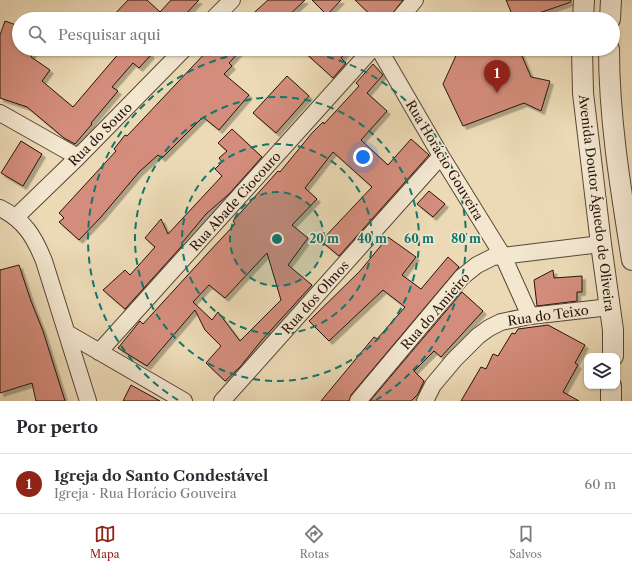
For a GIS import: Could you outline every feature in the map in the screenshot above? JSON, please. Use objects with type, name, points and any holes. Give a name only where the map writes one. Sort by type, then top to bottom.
[{"type":"street","points":[[220,12],[232,0]]},
{"type":"street","points":[[405,12],[415,0]]},
{"type":"street","points":[[583,12],[584,0]]},
{"type":"street","points":[[610,12],[611,0]]},
{"type":"street","name":"Rua do Souto","points":[[16,216],[78,157],[177,56]]},
{"type":"street","name":"Rua Abade Ciocouro","points":[[99,352],[366,56]]},
{"type":"street","name":"Rua Horácio Gouveira","points":[[383,56],[441,156],[503,256],[530,316]]},
{"type":"street","name":"Avenida Doutor Águedo de Oliveira","points":[[582,56],[583,93],[613,330],[613,353]]},
{"type":"street","name":"Avenida Doutor Águedo de Oliveira","points":[[609,56],[610,91],[618,168],[632,260]]},
{"type":"street","points":[[0,114],[78,157]]},
{"type":"street","name":"Rua dos Olmos","points":[[222,401],[441,156]]},
{"type":"street","points":[[0,208],[16,216],[24,225],[38,247],[88,401]]},
{"type":"street","name":"Rua do Amieiro","points":[[358,401],[462,278],[485,260],[503,256],[601,244]]},
{"type":"street","name":"Rua do Teixo","points":[[425,401],[433,385],[442,373],[478,336],[501,322],[530,316],[610,307]]},
{"type":"street","points":[[67,333],[184,401]]},
{"type":"street","points":[[610,401],[611,389]]},
{"type":"building","points":[[128,0],[147,0],[160,12],[117,12]]},
{"type":"building","points":[[171,0],[199,0],[188,12],[160,12]]},
{"type":"building","points":[[268,0],[305,0],[292,12],[255,12]]},
{"type":"building","points":[[312,0],[341,0],[330,12],[324,12]]},
{"type":"building","points":[[355,0],[403,0],[394,12],[368,12]]},
{"type":"building","points":[[506,0],[571,0],[571,2],[542,12],[511,12]]},
{"type":"building","points":[[5,21],[12,24],[12,56],[31,56],[50,70],[42,81],[73,107],[117,56],[150,56],[139,68],[133,63],[112,87],[118,91],[75,144],[64,138],[27,107],[0,98],[0,35]]},
{"type":"building","points":[[202,56],[236,56],[229,63],[232,66],[224,74],[249,95],[219,130],[203,117],[162,158],[158,155],[139,172],[101,217],[79,240],[59,222],[64,218],[59,213],[116,151],[114,149],[125,135],[127,136]]},
{"type":"building","points":[[309,56],[343,56],[341,58],[346,63],[333,78]]},
{"type":"building","points":[[456,56],[522,56],[531,77],[550,81],[541,111],[524,103],[463,126],[443,84]]},
{"type":"building","points":[[373,64],[383,75],[367,93],[387,111],[361,140],[388,165],[411,139],[429,155],[339,256],[321,241],[372,187],[333,152],[305,188],[317,199],[292,225],[308,238],[288,265],[312,285],[261,341],[240,367],[225,381],[206,363],[221,346],[205,330],[195,310],[147,366],[118,348],[140,321],[143,324],[235,224],[233,221],[278,171],[280,172],[312,133],[323,122],[324,124],[359,86],[356,83]],"holes":[[[267,253],[281,300],[240,341],[218,312],[212,320],[193,302],[209,285],[225,298]]]},
{"type":"building","points":[[287,76],[309,96],[276,133],[253,113]]},
{"type":"building","points":[[232,129],[262,157],[229,194],[206,214],[182,243],[183,244],[180,248],[125,309],[103,290],[125,270],[130,275],[155,247],[145,238],[161,219],[168,234],[222,176],[215,169],[222,162],[219,158],[227,151],[218,143]]},
{"type":"building","points":[[21,141],[42,154],[23,186],[1,173]]},
{"type":"building","points":[[429,191],[445,204],[433,217],[417,204]]},
{"type":"building","points":[[388,237],[416,257],[402,275],[421,289],[448,257],[459,267],[351,395],[349,401],[321,401],[374,337],[377,339],[405,307],[383,290],[329,341],[309,321],[360,271]]},
{"type":"building","points":[[19,265],[43,331],[65,401],[36,401],[32,383],[0,393],[0,270]]},
{"type":"building","points":[[553,270],[554,278],[582,276],[582,292],[577,292],[577,301],[537,306],[534,280]]},
{"type":"building","points":[[462,292],[483,311],[441,357],[434,351],[414,371],[424,381],[418,394],[411,401],[370,401]]},
{"type":"building","points":[[548,325],[585,345],[575,363],[578,365],[563,392],[579,401],[461,401],[481,367],[486,369],[493,354],[498,356],[512,333],[515,334],[518,329]]},
{"type":"building","points":[[131,385],[160,401],[123,401]]},
{"type":"place","name":"Igreja do Santo Condestável","points":[[497,93]]}]
